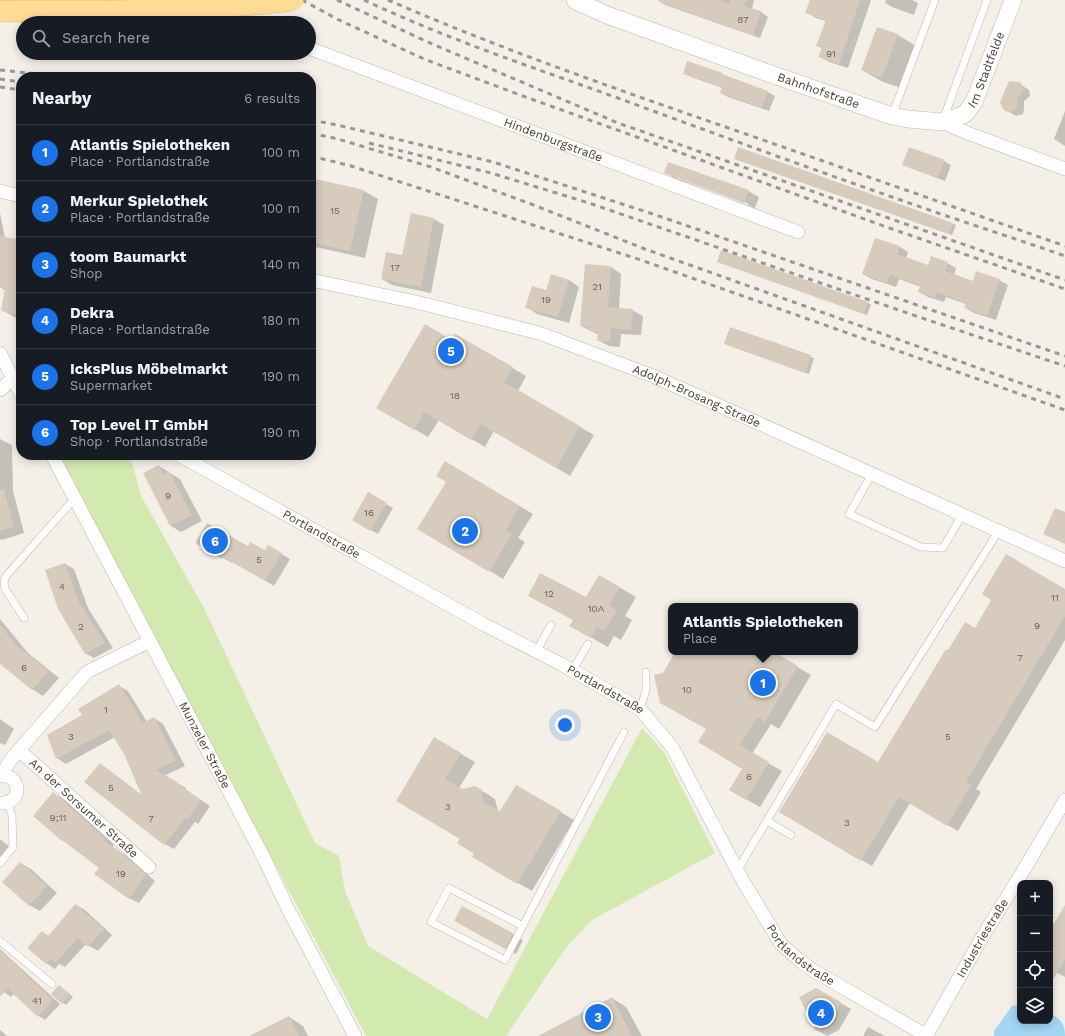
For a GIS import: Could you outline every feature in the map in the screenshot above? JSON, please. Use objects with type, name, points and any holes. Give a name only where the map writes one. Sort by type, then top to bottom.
[{"type":"main road","points":[[0,11],[80,12],[189,8],[293,0]]},
{"type":"street","points":[[202,0],[233,16]]},
{"type":"street","name":"Bahnhofstraße","points":[[575,0],[607,16],[892,116],[942,122],[970,134],[1065,169]]},
{"type":"street","name":"Im Stadtfelde","points":[[942,122],[965,114],[974,102],[1013,0]]},
{"type":"street","name":"Hindenburgstraße","points":[[316,51],[798,232]]},
{"type":"street","points":[[0,191],[16,195]]},
{"type":"street","name":"Adolph-Brosang-Straße","points":[[316,281],[420,304],[539,333],[653,376],[1065,562]]},
{"type":"street","points":[[0,354],[16,384]]},
{"type":"street","points":[[0,390],[13,378]]},
{"type":"street","name":"Munzeler Straße","points":[[55,460],[264,858],[355,1036]]},
{"type":"street","name":"Portlandstraße","points":[[188,460],[485,625],[640,709],[672,747],[738,871],[781,944],[814,971],[926,1036]]},
{"type":"street","name":"An der Sorsumer Straße","points":[[4,803],[13,800],[17,794],[18,787],[14,780],[9,777],[1,776],[9,762],[87,672],[150,641]]},
{"type":"street","name":"An der Sorsumer Straße","points":[[19,750],[148,867]]},
{"type":"street","name":"Industriestraße","points":[[926,1036],[984,934],[1065,800]]},
{"type":"lane","points":[[892,116],[935,0]]},
{"type":"lane","points":[[942,122],[987,0]]},
{"type":"lane","points":[[872,474],[849,514],[921,547],[942,548],[962,515]]},
{"type":"lane","points":[[24,618],[5,589],[4,582],[6,576],[75,498]]},
{"type":"lane","points":[[738,871],[836,704],[875,727],[998,532]]},
{"type":"lane","points":[[536,652],[551,625]]},
{"type":"lane","points":[[572,671],[588,644]]},
{"type":"lane","points":[[640,709],[646,691],[646,672]]},
{"type":"lane","points":[[522,926],[449,888],[431,922],[505,960],[624,732]]},
{"type":"lane","name":"An der Sorsumer Straße","points":[[0,863],[13,847],[12,815],[4,803]]},
{"type":"lane","points":[[767,821],[791,835]]},
{"type":"lane","points":[[0,941],[52,984]]},
{"type":"green space","points":[[61,460],[131,460],[141,496],[204,608],[315,843],[339,856],[345,891],[368,946],[487,1019],[642,728],[664,752],[715,853],[592,920],[567,946],[506,1036],[366,1036]]},
{"type":"water","points":[[1017,1005],[1017,1024],[1053,1024],[1053,1015],[1062,1022],[1065,1036],[994,1036],[994,1031],[1012,1006]]},
{"type":"building","points":[[660,0],[717,0],[729,4],[730,0],[746,0],[744,6],[761,11],[753,35],[659,2]]},
{"type":"building","points":[[810,0],[860,0],[839,64],[818,57],[822,48],[816,46],[826,20],[805,13]]},
{"type":"building","points":[[877,27],[898,34],[882,78],[861,70]]},
{"type":"building","points":[[687,61],[723,73],[722,74],[768,91],[762,108],[720,93],[722,87],[683,74]]},
{"type":"building","points":[[1009,81],[1019,82],[1022,84],[1023,89],[1022,94],[1017,97],[1017,108],[1011,112],[1005,111],[1000,102]]},
{"type":"building","points":[[738,147],[953,223],[949,234],[734,159]]},
{"type":"building","points":[[909,147],[945,160],[938,178],[902,165]]},
{"type":"building","points":[[668,162],[749,190],[744,203],[664,173]]},
{"type":"building","points":[[316,179],[364,190],[350,251],[316,243]]},
{"type":"building","points":[[411,213],[434,218],[421,287],[381,279],[386,252],[402,255]]},
{"type":"building","points":[[0,236],[16,239],[16,314],[1,311],[5,288],[0,287]]},
{"type":"building","points":[[875,238],[900,246],[897,254],[928,265],[931,256],[948,262],[945,271],[973,281],[976,271],[1000,279],[987,316],[964,308],[966,303],[937,292],[935,298],[918,292],[920,286],[890,274],[887,283],[862,274]]},
{"type":"building","points":[[721,250],[868,302],[864,314],[717,262]]},
{"type":"building","points":[[585,264],[611,266],[608,307],[633,309],[631,330],[611,328],[610,341],[597,341],[598,332],[589,331],[590,327],[580,326]]},
{"type":"building","points":[[551,274],[569,280],[558,317],[525,308],[532,286],[546,290]]},
{"type":"building","points":[[425,324],[452,340],[455,334],[513,367],[504,382],[580,426],[556,468],[480,424],[471,440],[424,412],[414,430],[376,408]]},
{"type":"building","points":[[730,327],[811,355],[805,373],[724,344]]},
{"type":"building","points":[[445,461],[520,506],[506,530],[512,534],[489,572],[417,529],[446,482],[436,476]]},
{"type":"building","points":[[159,465],[163,474],[169,471],[192,515],[170,526],[143,473]]},
{"type":"building","points":[[4,489],[14,527],[0,531],[0,490]]},
{"type":"building","points":[[368,492],[387,503],[370,531],[352,520]]},
{"type":"building","points":[[1055,508],[1065,512],[1065,544],[1043,534]]},
{"type":"building","points":[[207,523],[248,546],[250,542],[265,550],[268,545],[282,553],[265,581],[195,543]]},
{"type":"building","points":[[1006,554],[1065,589],[1065,616],[966,782],[971,785],[947,826],[899,797],[861,861],[779,812],[827,732],[878,762],[946,649],[948,650],[965,622],[975,628],[991,600],[982,594]]},
{"type":"building","points":[[65,563],[79,602],[105,643],[85,654],[58,609],[45,570]]},
{"type":"building","points":[[540,573],[586,597],[599,575],[620,587],[609,606],[617,610],[604,631],[597,627],[591,638],[569,626],[573,620],[528,596]]},
{"type":"building","points":[[0,625],[17,646],[49,671],[32,690],[0,664]]},
{"type":"building","points":[[673,655],[779,655],[798,666],[765,722],[757,717],[740,745],[769,762],[746,800],[729,790],[742,769],[698,742],[706,729],[660,703],[654,675],[663,673]]},
{"type":"building","points":[[119,684],[143,723],[154,717],[176,761],[156,770],[177,782],[201,800],[188,819],[185,818],[164,845],[84,782],[100,763],[142,796],[124,754],[109,730],[56,759],[47,735],[82,715],[78,709]]},
{"type":"building","points":[[434,737],[461,753],[445,779],[462,789],[475,786],[481,789],[484,802],[500,811],[516,785],[561,811],[517,884],[472,857],[474,854],[457,843],[460,839],[396,801]]},
{"type":"building","points":[[53,792],[105,838],[104,840],[146,874],[129,899],[94,874],[99,868],[62,841],[33,816]]},
{"type":"building","points":[[20,862],[47,886],[29,906],[2,882]]},
{"type":"building","points":[[75,904],[104,929],[88,947],[78,938],[55,963],[51,959],[46,964],[27,948],[42,931],[48,936]]},
{"type":"building","points":[[1065,905],[1065,959],[1053,980],[1053,952],[1053,925]]},
{"type":"building","points":[[462,906],[513,933],[505,949],[454,921]]},
{"type":"building","points":[[0,950],[53,1000],[38,1017],[8,989],[0,997]]},
{"type":"building","points":[[59,985],[70,994],[62,1004],[51,994]]},
{"type":"building","points":[[816,988],[841,1002],[829,1024],[816,1031],[799,997]]},
{"type":"building","points":[[612,997],[632,1036],[538,1036]]},
{"type":"building","points":[[289,1016],[299,1036],[249,1036]]},
{"type":"railway","points":[[302,0],[339,20],[424,59],[895,230],[1065,289]]},
{"type":"railway","points":[[337,0],[430,43],[618,123],[1065,280]]},
{"type":"railway","points":[[364,0],[396,15],[494,54],[931,211],[1065,256]]},
{"type":"railway","points":[[388,0],[475,36],[651,101],[1065,246]]},
{"type":"railway","points":[[0,70],[19,72]]},
{"type":"railway","points":[[0,79],[16,81]]},
{"type":"railway","points":[[0,87],[16,89]]},
{"type":"railway","points":[[316,121],[493,162],[656,215],[1065,356]]},
{"type":"railway","points":[[316,134],[338,139],[431,167],[531,204],[645,249],[1065,399]]},
{"type":"railway","points":[[369,143],[491,173],[589,203],[1065,366]]},
{"type":"railway","points":[[316,157],[351,166],[641,260],[1065,410]]},
{"type":"place","name":"IcksPlus Möbelmarkt","points":[[451,351]]},
{"type":"place","name":"Merkur Spielothek","points":[[465,531]]},
{"type":"place","name":"Top Level IT GmbH","points":[[215,541]]},
{"type":"place","name":"Atlantis Spielotheken","points":[[763,683]]},
{"type":"place","name":"Dekra","points":[[821,1013]]},
{"type":"place","name":"toom Baumarkt","points":[[598,1017]]}]
